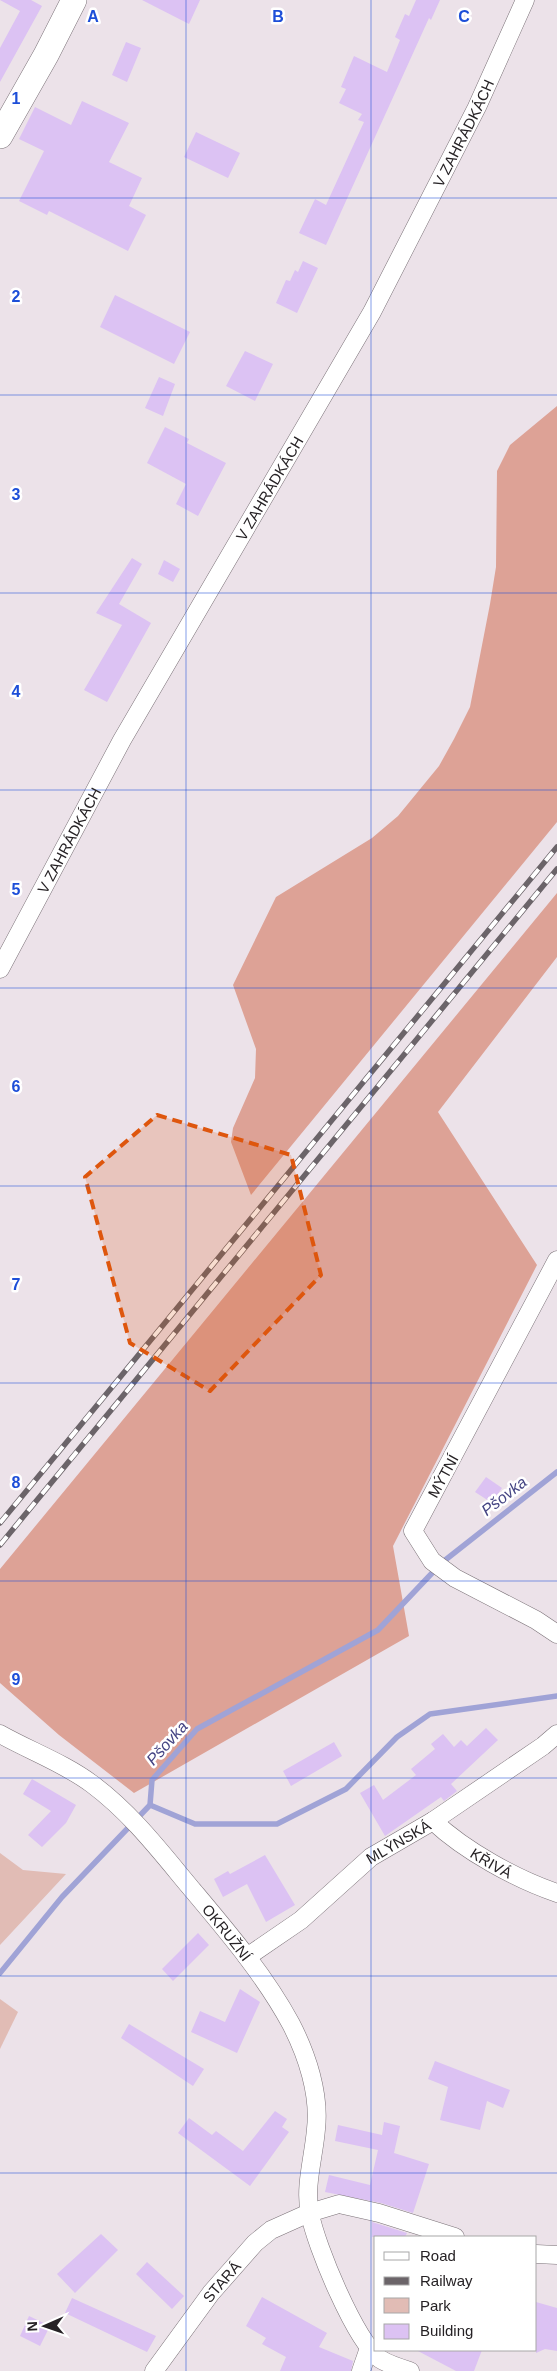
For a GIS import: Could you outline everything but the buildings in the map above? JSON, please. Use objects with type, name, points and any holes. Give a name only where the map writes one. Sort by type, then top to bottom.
[{"type":"street","points":[[0,136],[74,0]]},
{"type":"street","name":"V ZAHRÁDKÁCH","points":[[0,969],[127,731],[372,312],[477,106],[526,0]]},
{"type":"street","name":"MÝTNÍ","points":[[557,1260],[413,1531],[432,1561],[455,1578],[536,1620],[557,1634]]},
{"type":"street","name":"OKRUŽNÍ","points":[[0,1734],[72,1770],[121,1808],[153,1843],[248,1958],[291,2024],[316,2095],[317,2127],[309,2182],[309,2213],[334,2282],[351,2320],[369,2348],[381,2360],[410,2371]]},
{"type":"street","name":"MLÝNSKÁ","points":[[248,1958],[301,1920],[371,1857],[433,1821],[543,1746],[557,1734]]},
{"type":"street","name":"KŘIVÁ","points":[[433,1821],[445,1832],[518,1878],[557,1893]]},
{"type":"street","points":[[309,2213],[339,2204],[379,2213],[452,2236]]},
{"type":"street","name":"STARÁ","points":[[154,2371],[211,2293],[255,2244],[271,2230],[309,2213]]},
{"type":"street","points":[[537,2254],[557,2255]]},
{"type":"street","points":[[360,2371],[369,2348]]},
{"type":"highlighted area","points":[[157,1115],[291,1155],[321,1275],[210,1391],[130,1343],[85,1177]]},
{"type":"green space","points":[[0,1853],[23,1870],[66,1874],[0,1945]]},
{"type":"green space","points":[[0,1999],[18,2012],[0,2049]]},
{"type":"shaded area","points":[[557,406],[557,822],[251,1195],[231,1142],[233,1128],[255,1078],[256,1049],[233,985],[276,897],[372,838],[398,816],[439,766],[470,707],[496,567],[497,471],[510,445]]},
{"type":"shaded area","points":[[557,893],[557,957],[438,1112],[537,1265],[393,1546],[409,1636],[134,1793],[59,1735],[0,1683],[0,1569]]},
{"type":"waterway","name":"Pšovka","points":[[444,1561],[557,1472]]},
{"type":"waterway","name":"Pšovka","points":[[0,1973],[62,1897],[150,1805],[152,1780],[197,1729],[378,1630],[434,1571]]},
{"type":"waterway","points":[[150,1805],[195,1824],[277,1824],[346,1789],[397,1737],[430,1714],[557,1696]]},
{"type":"railway","points":[[0,1523],[557,847]]},
{"type":"railway","points":[[0,1545],[557,869]]}]
